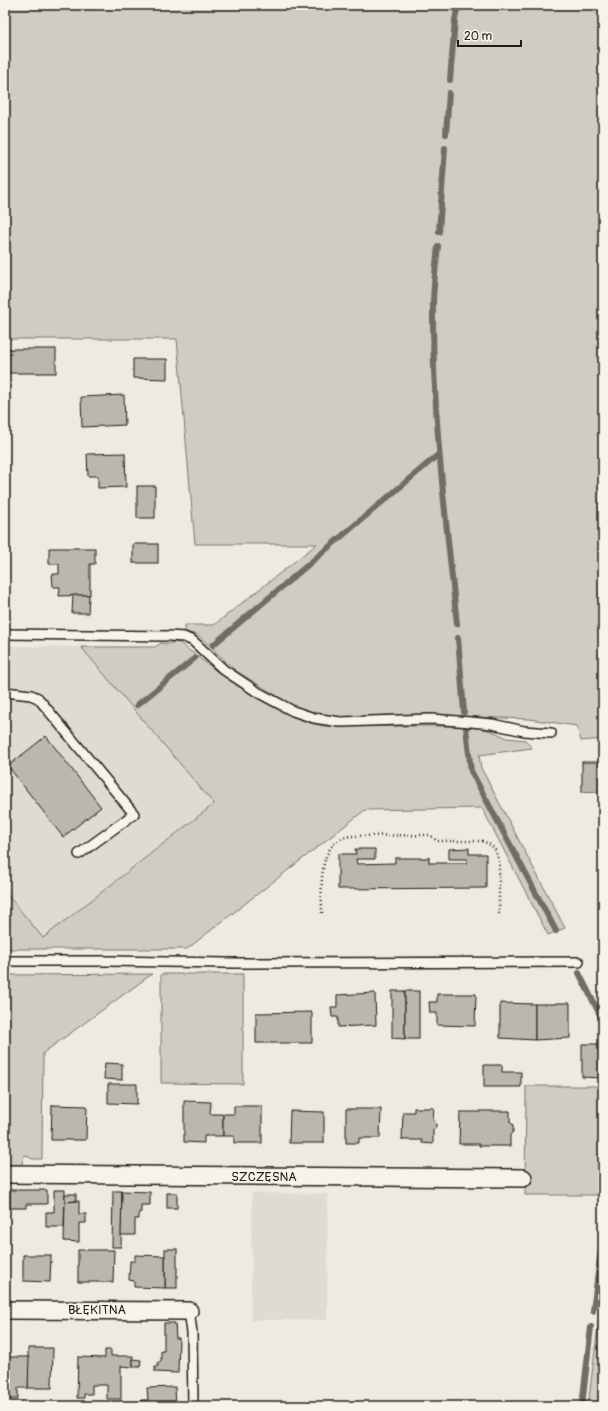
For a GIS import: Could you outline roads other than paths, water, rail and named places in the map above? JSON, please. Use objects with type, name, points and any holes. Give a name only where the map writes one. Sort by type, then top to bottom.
[{"type":"street","name":"SZCZĘSNA","points":[[5,1174],[523,1178]]},
{"type":"street","name":"BŁĘKITNA","points":[[5,1310],[189,1311]]},
{"type":"lane","points":[[5,634],[184,637],[198,645],[224,670],[259,693],[293,711],[314,718],[340,722],[431,719],[463,721],[492,724],[524,731],[551,733]]},
{"type":"lane","points":[[5,692],[31,695],[38,698],[134,814],[79,854]]},
{"type":"lane","points":[[5,960],[225,963],[579,962]]},
{"type":"lane","points":[[189,1311],[192,1332],[193,1406]]},
{"type":"waterway","points":[[450,80],[455,20],[458,5]]},
{"type":"waterway","points":[[446,134],[449,93]]},
{"type":"waterway","points":[[439,232],[445,148]]},
{"type":"waterway","points":[[438,246],[433,298],[433,346],[437,426],[457,624]]},
{"type":"waterway","points":[[213,645],[439,454]]},
{"type":"waterway","points":[[458,638],[464,712]]},
{"type":"waterway","points":[[137,705],[195,658]]},
{"type":"waterway","points":[[466,728],[471,771],[556,931]]},
{"type":"waterway","points":[[579,973],[603,1021]]},
{"type":"waterway","points":[[593,1311],[603,1234]]},
{"type":"waterway","points":[[582,1406],[591,1327]]}]
